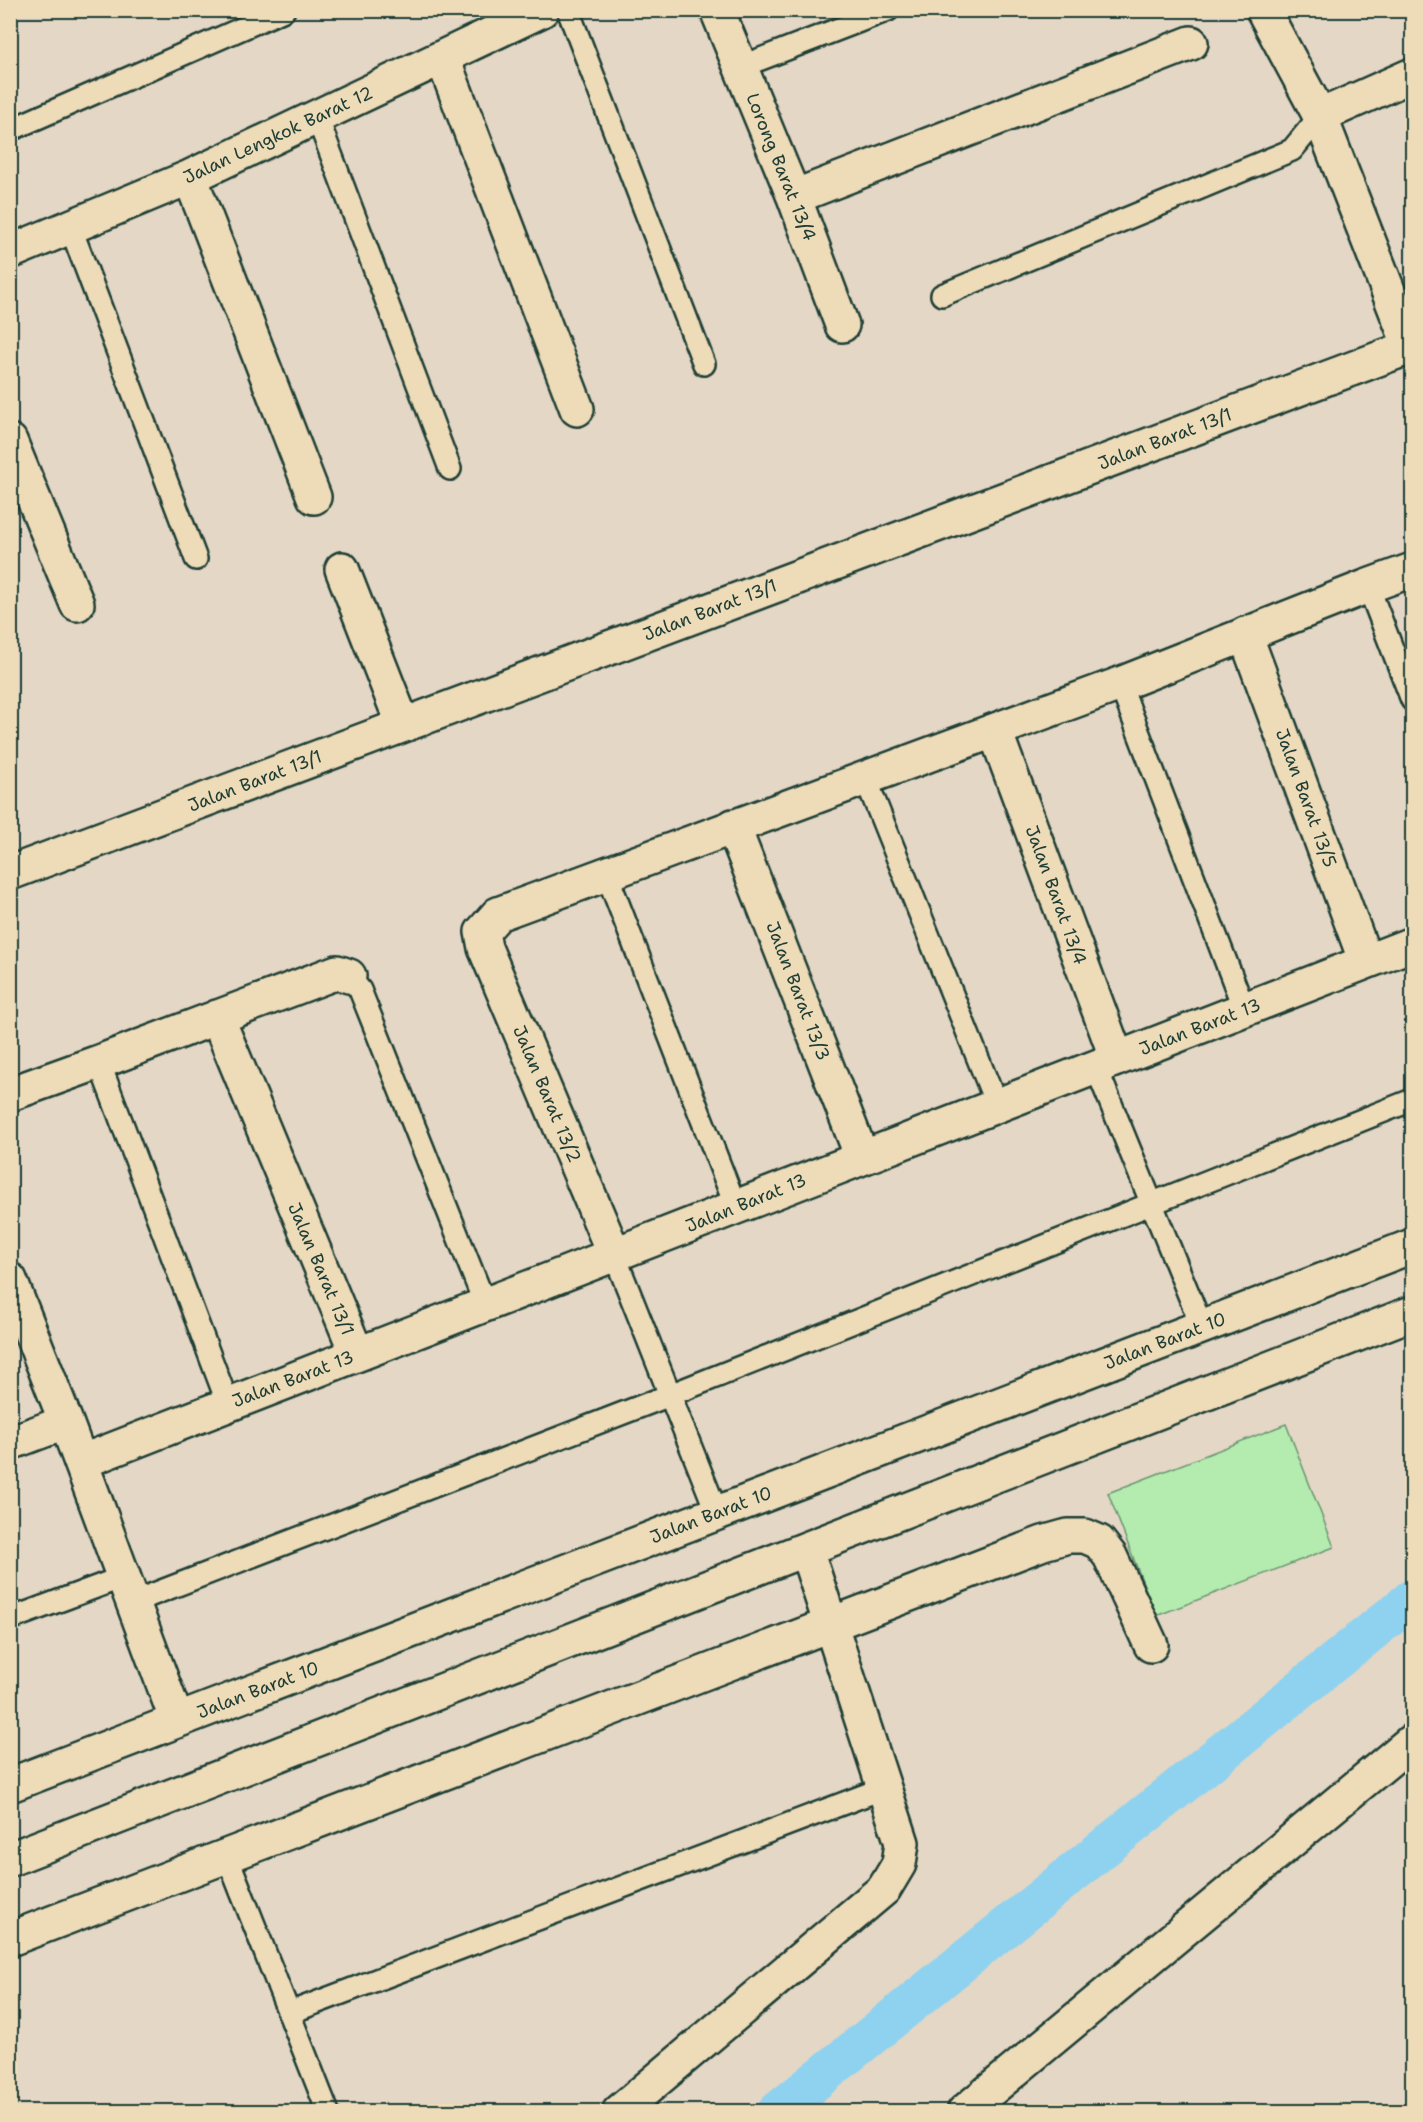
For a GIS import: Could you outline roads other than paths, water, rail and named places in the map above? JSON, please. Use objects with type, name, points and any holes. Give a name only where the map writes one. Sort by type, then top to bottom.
[{"type":"street","name":"Jalan Lengkok Barat 12","points":[[10,252],[190,177],[542,10]]},
{"type":"street","name":"Lorong Barat 13/4","points":[[717,10],[794,197],[842,325]]},
{"type":"street","points":[[1263,10],[1320,116],[1411,350]]},
{"type":"street","points":[[794,197],[1191,43]]},
{"type":"street","points":[[443,58],[577,409]]},
{"type":"street","points":[[1320,116],[1413,75]]},
{"type":"street","points":[[190,177],[314,497]]},
{"type":"street","name":"Jalan Barat 13/1","points":[[10,873],[1411,350]]},
{"type":"street","points":[[10,441],[77,604]]},
{"type":"street","points":[[342,569],[403,725]]},
{"type":"street","points":[[607,875],[733,826],[1120,684],[1413,570]]},
{"type":"street","name":"Jalan Barat 13/5","points":[[1245,634],[1366,962]]},
{"type":"street","name":"Jalan Barat 13/4","points":[[995,731],[1106,1063]]},
{"type":"street","name":"Jalan Barat 13/3","points":[[733,826],[862,1157]]},
{"type":"street","name":"Jalan Barat 13/2","points":[[607,875],[498,914],[482,932],[485,948],[614,1254]]},
{"type":"street","name":"Jalan Barat 13","points":[[81,1462],[1413,944]]},
{"type":"street","points":[[10,1094],[337,972],[349,976]]},
{"type":"street","name":"Jalan Barat 13/1","points":[[217,1017],[357,1354]]},
{"type":"street","name":"Jalan Barat 10","points":[[10,1785],[1413,1246]]},
{"type":"street","points":[[10,1280],[66,1422],[177,1721]]},
{"type":"street","points":[[10,1859],[1413,1312]]},
{"type":"street","points":[[10,1443],[66,1422]]},
{"type":"street","points":[[10,1939],[1043,1543],[1068,1536],[1085,1536],[1099,1542],[1110,1556],[1150,1645]]},
{"type":"street","points":[[619,2112],[884,1889],[899,1864],[902,1843],[806,1549]]},
{"type":"street","points":[[964,2112],[1413,1741]]},
{"type":"lane","points":[[10,130],[284,10]]},
{"type":"lane","points":[[568,10],[704,364]]},
{"type":"lane","points":[[740,67],[888,10]]},
{"type":"lane","points":[[942,295],[1292,150],[1320,116]]},
{"type":"lane","points":[[317,117],[450,469]]},
{"type":"lane","points":[[70,226],[196,559]]},
{"type":"lane","points":[[1368,586],[1413,700]]},
{"type":"lane","points":[[1120,684],[1244,1010]]},
{"type":"lane","points":[[865,777],[997,1106]]},
{"type":"lane","points":[[607,875],[736,1207]]},
{"type":"lane","points":[[349,976],[360,990],[485,1304]]},
{"type":"lane","points":[[99,1062],[228,1404]]},
{"type":"lane","points":[[1106,1063],[1152,1204],[1202,1327]]},
{"type":"lane","points":[[10,1619],[128,1589],[670,1395],[1413,1100]]},
{"type":"lane","points":[[614,1254],[717,1513]]},
{"type":"lane","points":[[289,2013],[884,1788]]},
{"type":"lane","points":[[228,1856],[328,2112]]},
{"type":"waterway","points":[[777,2112],[1412,1599]]}]
